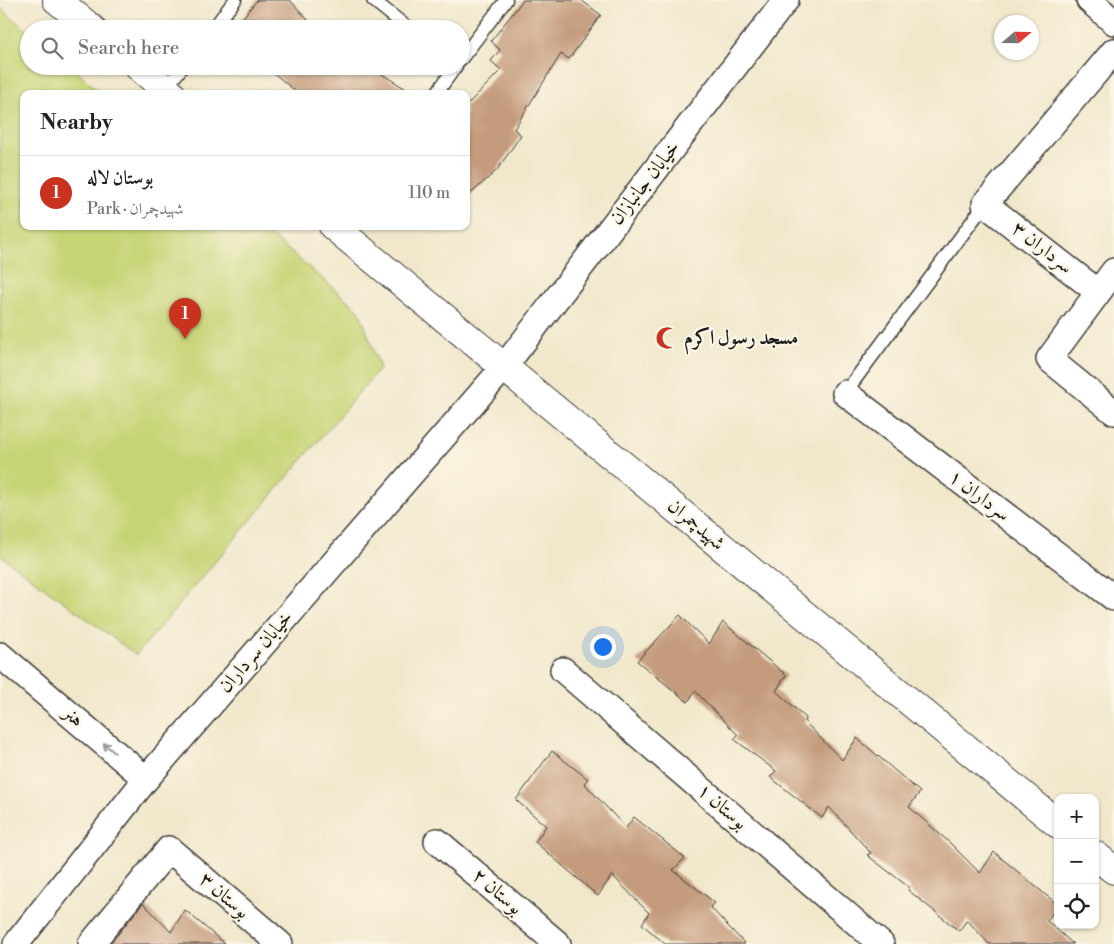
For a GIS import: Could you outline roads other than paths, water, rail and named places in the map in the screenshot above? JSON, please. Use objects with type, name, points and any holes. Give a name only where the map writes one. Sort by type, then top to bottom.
[{"type":"street","points":[[57,0],[81,20]]},
{"type":"street","name":"خیابان جانبازان","points":[[504,366],[786,0]]},
{"type":"street","points":[[1089,0],[1114,22]]},
{"type":"street","points":[[985,204],[1114,51]]},
{"type":"street","points":[[149,75],[167,90]]},
{"type":"street","name":"سرداران ۳","points":[[985,204],[1098,292]]},
{"type":"street","name":"شهیدچمران","points":[[338,230],[1054,821]]},
{"type":"street","points":[[1114,271],[1049,359],[1114,412]]},
{"type":"street","name":"خیابان سرداران","points":[[16,944],[146,779],[504,366]]},
{"type":"street","name":"سرداران ۱","points":[[845,393],[1114,598]]},
{"type":"street","name":"هنر","points":[[0,656],[146,779]]},
{"type":"street","name":"بوستان ۱","points":[[563,670],[881,944]]},
{"type":"street","name":"بوستان ۲","points":[[437,841],[558,944]]},
{"type":"street","name":"بوستان ۳","points":[[90,944],[169,849],[280,944]]},
{"type":"street","points":[[1099,858],[1114,870]]},
{"type":"lane","points":[[220,20],[235,0]]},
{"type":"lane","points":[[373,0],[398,20]]},
{"type":"lane","points":[[470,47],[506,0]]},
{"type":"lane","points":[[169,90],[178,75]]},
{"type":"lane","points":[[439,90],[449,75]]},
{"type":"lane","points":[[845,393],[985,204]]},
{"type":"place","name":"مسجد رسول اکرم","points":[[667,338]]},
{"type":"place","name":"بوستان لاله","points":[[185,339]]}]
